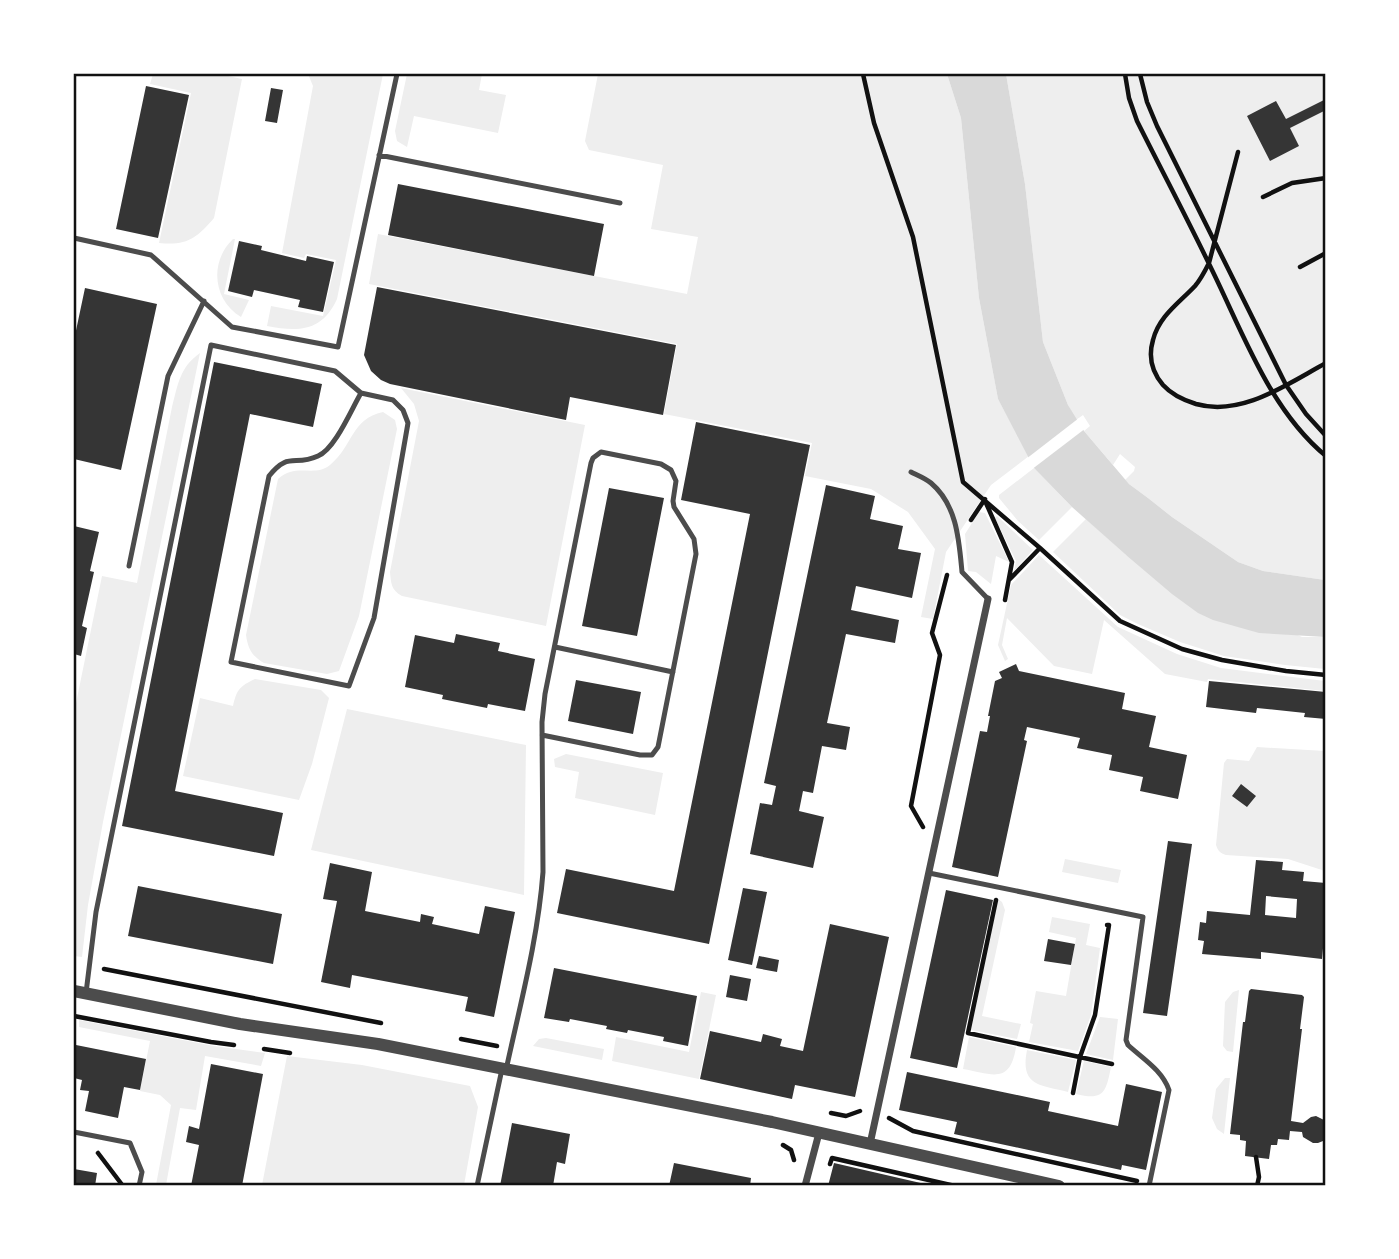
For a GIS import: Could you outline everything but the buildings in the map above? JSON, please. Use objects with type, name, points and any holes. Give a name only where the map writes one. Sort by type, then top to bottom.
[{"type":"street","points":[[870,1144],[988,599]]},
{"type":"street","points":[[80,993],[240,1024],[378,1044],[772,1122],[1059,1185]]},
{"type":"street","points":[[805,1185],[820,1133]]},
{"type":"lane","points":[[74,238],[151,255],[232,327],[338,347],[397,74]]},
{"type":"lane","points":[[379,155],[620,203]]},
{"type":"lane","points":[[129,565],[168,376],[204,302]]},
{"type":"lane","points":[[80,993],[211,345],[335,371],[361,393],[393,400],[403,410],[408,423],[374,618],[349,686],[231,662],[269,476],[278,465],[288,461],[320,456],[332,444],[361,393]]},
{"type":"lane","points":[[477,1185],[541,897],[542,722],[545,694],[593,458],[601,452],[661,464],[671,470],[676,481],[674,507],[694,540],[696,554],[658,747],[652,755],[640,755],[542,735]]},
{"type":"lane","points":[[911,472],[929,481],[943,495],[951,510],[959,538],[962,572],[988,599]]},
{"type":"lane","points":[[555,647],[673,672]]},
{"type":"lane","points":[[929,873],[1143,918],[1125,1040],[1159,1072],[1169,1090],[1150,1184]]},
{"type":"lane","points":[[74,1132],[130,1143],[142,1172],[139,1185]]},
{"type":"path","points":[[863,74],[874,123],[913,237],[963,482],[1120,621],[1182,649],[1222,660],[1325,675]]},
{"type":"path","points":[[1125,74],[1129,99],[1137,121],[1271,393],[1314,447],[1325,456]]},
{"type":"path","points":[[1140,74],[1157,126],[1286,384],[1325,436]]},
{"type":"path","points":[[1238,152],[1209,263],[1195,286],[1172,307],[1156,332],[1150,356],[1154,371],[1160,381],[1176,396],[1202,406],[1217,408],[1259,398],[1325,363]]},
{"type":"path","points":[[1264,197],[1292,183],[1325,178]]},
{"type":"path","points":[[1300,267],[1325,253]]},
{"type":"path","points":[[959,538],[985,499]]},
{"type":"path","points":[[1009,580],[1040,548]]},
{"type":"path","points":[[923,827],[911,806],[940,655],[932,633],[948,571]]},
{"type":"path","points":[[998,887],[968,1032],[1112,1064]]},
{"type":"path","points":[[1073,1093],[1080,1057],[1096,1015],[1109,925],[1096,922]]},
{"type":"path","points":[[74,1016],[236,1045]]},
{"type":"path","points":[[259,1048],[296,1054]]},
{"type":"path","points":[[892,1118],[913,1131],[1150,1184]]},
{"type":"path","points":[[776,1143],[791,1150]]},
{"type":"path","points":[[86,1150],[98,1153],[123,1185]]},
{"type":"path","points":[[1256,1157],[1259,1177],[1257,1185]]},
{"type":"path","points":[[832,1158],[955,1185]]},
{"type":"shaded area","points":[[153,74],[219,74],[242,79],[214,218],[197,235],[184,242],[159,243],[191,93],[150,84]]},
{"type":"shaded area","points":[[308,74],[383,74],[337,299],[331,310],[316,324],[289,329],[267,326],[271,306],[323,316],[336,260],[306,254],[304,258],[282,253],[313,86]]},
{"type":"shaded area","points":[[407,74],[482,74],[479,90],[506,95],[498,133],[414,116],[407,147],[397,141],[395,131]]},
{"type":"shaded area","points":[[598,74],[947,74],[961,118],[979,298],[998,399],[1029,456],[991,485],[946,552],[933,619],[921,617],[935,549],[908,512],[871,489],[805,476],[812,443],[664,414],[677,344],[369,284],[378,234],[687,294],[698,237],[651,229],[663,165],[589,150],[585,141]]},
{"type":"shaded area","points":[[947,74],[1006,74],[1025,184],[1043,342],[1068,405],[1084,431],[1129,484],[1238,562],[1263,571],[1325,580],[1325,637],[1259,633],[1198,613],[1126,555],[1072,507],[1034,468],[998,399],[979,298],[961,118]]},
{"type":"shaded area","points":[[1006,74],[1325,74],[1325,580],[1263,571],[1238,562],[1129,484],[1125,480],[1135,467],[1120,454],[1113,465],[1084,431],[1090,426],[1083,415],[1076,420],[1043,342],[1025,184]]},
{"type":"shaded area","points":[[233,239],[224,294],[249,300],[241,317],[225,301],[218,280],[220,258]]},
{"type":"shaded area","points":[[200,353],[103,822],[82,957],[74,956],[74,713],[102,576],[137,583],[176,391],[184,370]]},
{"type":"shaded area","points":[[401,388],[585,425],[546,626],[402,596],[394,589],[390,572],[419,421],[414,404]]},
{"type":"shaded area","points":[[383,412],[395,420],[397,429],[359,616],[339,671],[327,674],[264,663],[251,652],[246,635],[278,479],[292,471],[324,469],[338,458],[364,421]]},
{"type":"shaded area","points":[[1034,468],[1072,507],[1039,540],[1018,521],[999,498],[999,495]]},
{"type":"shaded area","points":[[979,512],[985,513],[1009,562],[996,556],[991,584],[976,572],[968,571],[965,534]]},
{"type":"shaded area","points":[[997,516],[1033,550],[1014,571],[1016,561],[995,518]]},
{"type":"shaded area","points":[[1086,519],[1126,555],[1302,637],[1325,637],[1325,669],[1224,656],[1180,642],[1120,615],[1053,552]]},
{"type":"shaded area","points":[[1039,555],[1118,627],[1177,654],[1221,668],[1325,681],[1325,691],[1208,679],[1207,682],[1165,674],[1104,620],[1092,674],[1054,666],[1007,618],[1002,645],[1008,659],[1005,661],[998,645],[1011,585]]},
{"type":"shaded area","points":[[255,679],[321,690],[329,698],[312,764],[299,800],[183,776],[200,698],[233,706],[240,689]]},
{"type":"shaded area","points":[[347,709],[526,745],[524,895],[311,850]]},
{"type":"shaded area","points":[[1257,747],[1325,751],[1325,871],[1288,859],[1226,855],[1218,849],[1216,845],[1224,763],[1227,759],[1249,761]]},
{"type":"shaded area","points":[[566,754],[663,773],[655,815],[575,798],[579,772],[555,767],[554,759]]},
{"type":"shaded area","points":[[1065,859],[1121,870],[1118,883],[1062,872]]},
{"type":"shaded area","points":[[998,899],[1005,910],[982,1016],[1021,1024],[1017,1039],[971,1030]]},
{"type":"shaded area","points":[[1052,917],[1090,924],[1086,945],[1100,948],[1091,1015],[1078,1051],[1029,1042],[1036,991],[1066,996],[1076,938],[1049,932]]},
{"type":"shaded area","points":[[1239,990],[1233,1052],[1227,1051],[1223,1046],[1225,1002],[1233,992]]},
{"type":"shaded area","points":[[701,992],[716,995],[699,1079],[612,1061],[616,1037],[689,1052]]},
{"type":"shaded area","points":[[1100,1017],[1118,1019],[1113,1060],[1086,1054]]},
{"type":"shaded area","points":[[79,1020],[265,1053],[261,1066],[205,1056],[196,1110],[180,1108],[166,1185],[156,1185],[171,1105],[160,1095],[140,1091],[150,1041],[79,1027]]},
{"type":"shaded area","points":[[969,1037],[1016,1047],[1009,1067],[998,1074],[963,1069]]},
{"type":"shaded area","points":[[539,1039],[604,1049],[602,1060],[533,1046]]},
{"type":"shaded area","points":[[1027,1050],[1076,1060],[1068,1092],[1040,1085],[1029,1077],[1026,1071]]},
{"type":"shaded area","points":[[287,1056],[362,1065],[470,1086],[478,1107],[464,1185],[262,1185]]},
{"type":"shaded area","points":[[1084,1061],[1111,1067],[1105,1088],[1098,1095],[1076,1094]]},
{"type":"shaded area","points":[[1225,1078],[1230,1078],[1224,1134],[1217,1129],[1212,1118],[1216,1089]]},
{"type":"pier","points":[[1079,418],[1086,428],[1031,470],[1026,459]]}]
